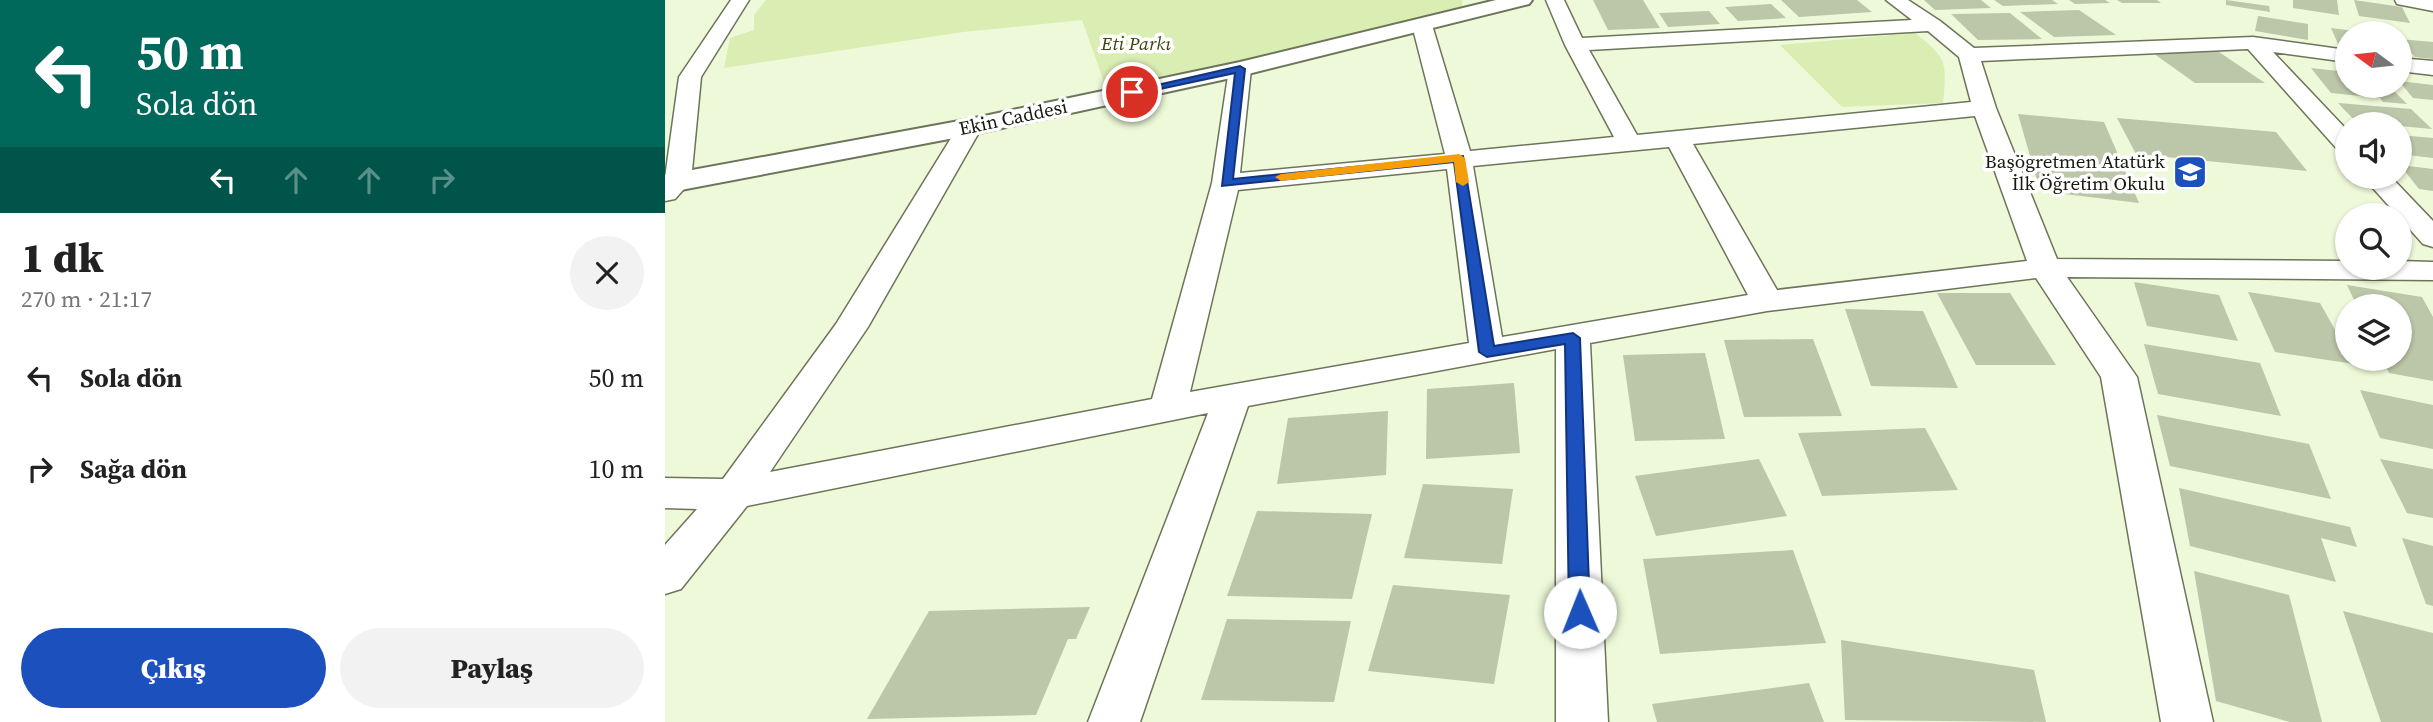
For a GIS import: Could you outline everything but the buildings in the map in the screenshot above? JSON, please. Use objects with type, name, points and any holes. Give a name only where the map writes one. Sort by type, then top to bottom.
[{"type":"street","points":[[669,186],[690,77],[740,0]]},
{"type":"street","name":"Ekin Caddesi","points":[[669,186],[970,127],[1240,69],[1422,24],[1487,4],[1522,0]]},
{"type":"street","points":[[1555,0],[1575,45],[1629,142]]},
{"type":"street","points":[[1895,0],[1933,25],[1969,55],[1984,108],[2045,268],[2119,377],[2186,722]]},
{"type":"street","points":[[2404,0],[2433,5]]},
{"type":"street","points":[[1422,24],[1459,158],[1487,352]]},
{"type":"street","points":[[1575,45],[1933,25]]},
{"type":"street","points":[[1969,55],[2253,43],[2335,54]]},
{"type":"street","points":[[2253,43],[2335,132]]},
{"type":"street","points":[[2412,66],[2433,68]]},
{"type":"street","points":[[1168,408],[1226,183],[1240,69]]},
{"type":"street","points":[[665,80],[690,77]]},
{"type":"street","points":[[1226,183],[1984,108]]},
{"type":"street","points":[[665,576],[734,494],[851,327],[970,127]]},
{"type":"street","points":[[1677,138],[1767,301]]},
{"type":"street","points":[[2387,189],[2433,238]]},
{"type":"street","points":[[665,493],[734,494],[1168,408],[1573,338],[1767,301],[2045,268],[2433,271]]},
{"type":"street","points":[[1573,338],[1582,722]]},
{"type":"street","points":[[1114,722],[1233,397]]},
{"type":"green space","name":"Eti Parkı","points":[[766,0],[1462,0],[1462,7],[1312,47],[1108,93],[1082,20],[963,32],[724,68],[730,38],[754,30],[754,15]]},
{"type":"green space","points":[[1915,33],[1943,62],[1943,103],[1842,107],[1780,45]]},
{"type":"slow traffic","points":[[1281,177],[1459,158],[1463,182]]},
{"type":"place","name":"Başögretmen Atatürk İlk Öğretim Okulu","points":[[2190,172]]},
{"type":"route","points":[[1132,92],[1240,69],[1226,183],[1459,158],[1487,352],[1573,338],[1580,612]]}]
